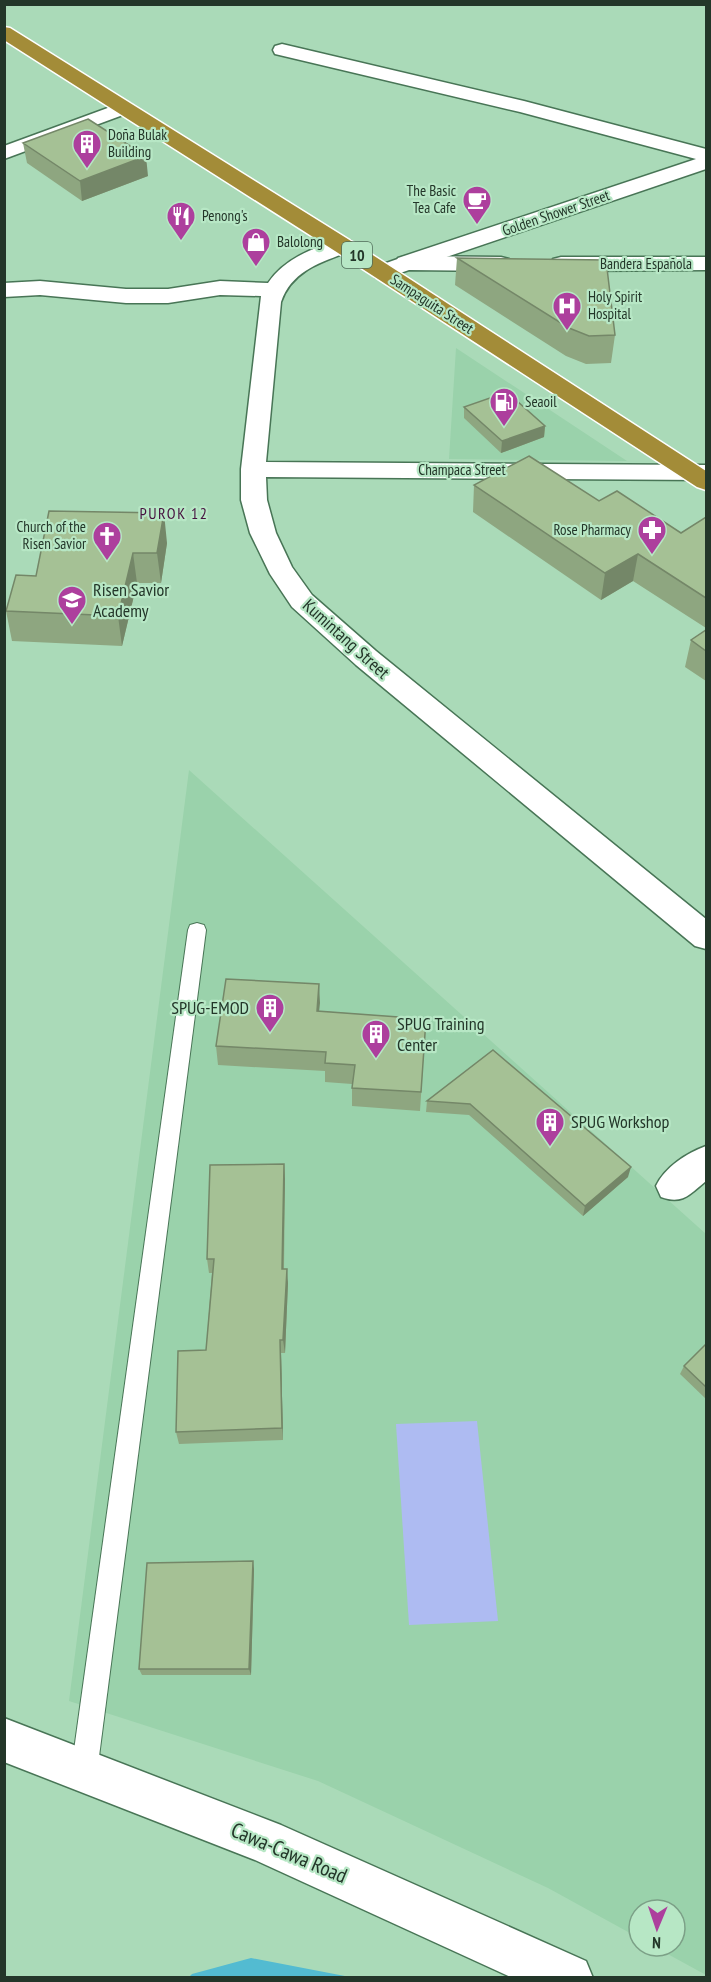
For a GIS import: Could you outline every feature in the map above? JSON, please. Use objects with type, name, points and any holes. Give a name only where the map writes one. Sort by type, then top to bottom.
[{"type":"highway","name":"Sampaguita Street","points":[[4,32],[701,475]]},
{"type":"street","points":[[282,50],[524,107],[706,155]]},
{"type":"street","points":[[4,153],[124,108]]},
{"type":"street","name":"Golden Shower Street","points":[[382,272],[706,162]]},
{"type":"street","points":[[4,290],[40,288],[126,296],[168,296],[220,288],[273,290],[281,278],[295,267],[343,246]]},
{"type":"street","points":[[406,264],[521,264]]},
{"type":"street","name":"Bandera Española","points":[[544,264],[706,264]]},
{"type":"street","name":"Kumintang Street","points":[[273,290],[267,320],[253,469],[254,500],[263,533],[279,568],[302,601],[366,658],[706,937]]},
{"type":"street","name":"Champaca Street","points":[[253,469],[701,475]]},
{"type":"street","points":[[675,1186],[706,1161]]},
{"type":"street","name":"Cawa-Cawa Road","points":[[4,1740],[265,1841],[569,1977]]},
{"type":"lane","points":[[84,1772],[197,930]]},
{"type":"shaded area","points":[[456,348],[627,461],[449,459]]},
{"type":"shaded area","points":[[189,770],[706,1234],[706,1975],[675,1958],[687,1958],[687,1898],[627,1898],[627,1931],[548,1888],[318,1781],[69,1701]]},
{"type":"shaded area","points":[[477,1421],[498,1621],[409,1625],[396,1424]]},
{"type":"shaded area","points":[[251,1958],[350,1977],[189,1977],[192,1974]]},
{"type":"building","points":[[88,119],[146,156],[80,181],[23,143]]},
{"type":"building","points":[[457,258],[606,260],[615,335],[589,336],[569,328]]},
{"type":"building","points":[[507,392],[545,426],[502,441],[464,407]]},
{"type":"building","points":[[529,456],[599,501],[617,491],[681,533],[706,517],[706,598],[638,554],[605,573],[474,485]]},
{"type":"building","points":[[49,511],[164,513],[157,553],[133,553],[118,616],[6,611],[16,575],[36,576]]},
{"type":"building","points":[[706,630],[706,651],[691,640]]},
{"type":"building","points":[[226,979],[319,984],[317,1011],[426,1019],[421,1092],[352,1088],[355,1065],[325,1063],[326,1052],[216,1046]]},
{"type":"building","name":"SPUG Workshop","points":[[493,1050],[631,1167],[585,1206],[470,1104],[427,1101]]},
{"type":"building","points":[[284,1164],[282,1269],[287,1269],[283,1340],[280,1340],[282,1428],[176,1432],[178,1351],[206,1350],[214,1259],[207,1259],[210,1165]]},
{"type":"building","points":[[706,1344],[706,1387],[684,1366]]},
{"type":"building","points":[[253,1561],[249,1669],[139,1669],[147,1563]]},
{"type":"place","name":"Doña Bulak Building","points":[[87,170]]},
{"type":"place","name":"The Basic Tea Cafe","points":[[477,226]]},
{"type":"place","name":"Penong's","points":[[181,242]]},
{"type":"place","name":"Balolong","points":[[256,268]]},
{"type":"place","name":"Holy Spirit Hospital","points":[[567,332]]},
{"type":"place","name":"Seaoil","points":[[504,428]]},
{"type":"place","name":"Rose Pharmacy","points":[[652,556]]},
{"type":"place","name":"Church of the Risen Savior","points":[[107,562]]},
{"type":"place","name":"Risen Savior Academy","points":[[72,626]]},
{"type":"place","name":"SPUG-EMOD","points":[[270,1034]]},
{"type":"place","name":"SPUG Training Center","points":[[376,1060]]},
{"type":"place","name":"SPUG Workshop","points":[[550,1148]]},
{"type":"district","name":"PUROK 12","points":[[174,513]]}]
